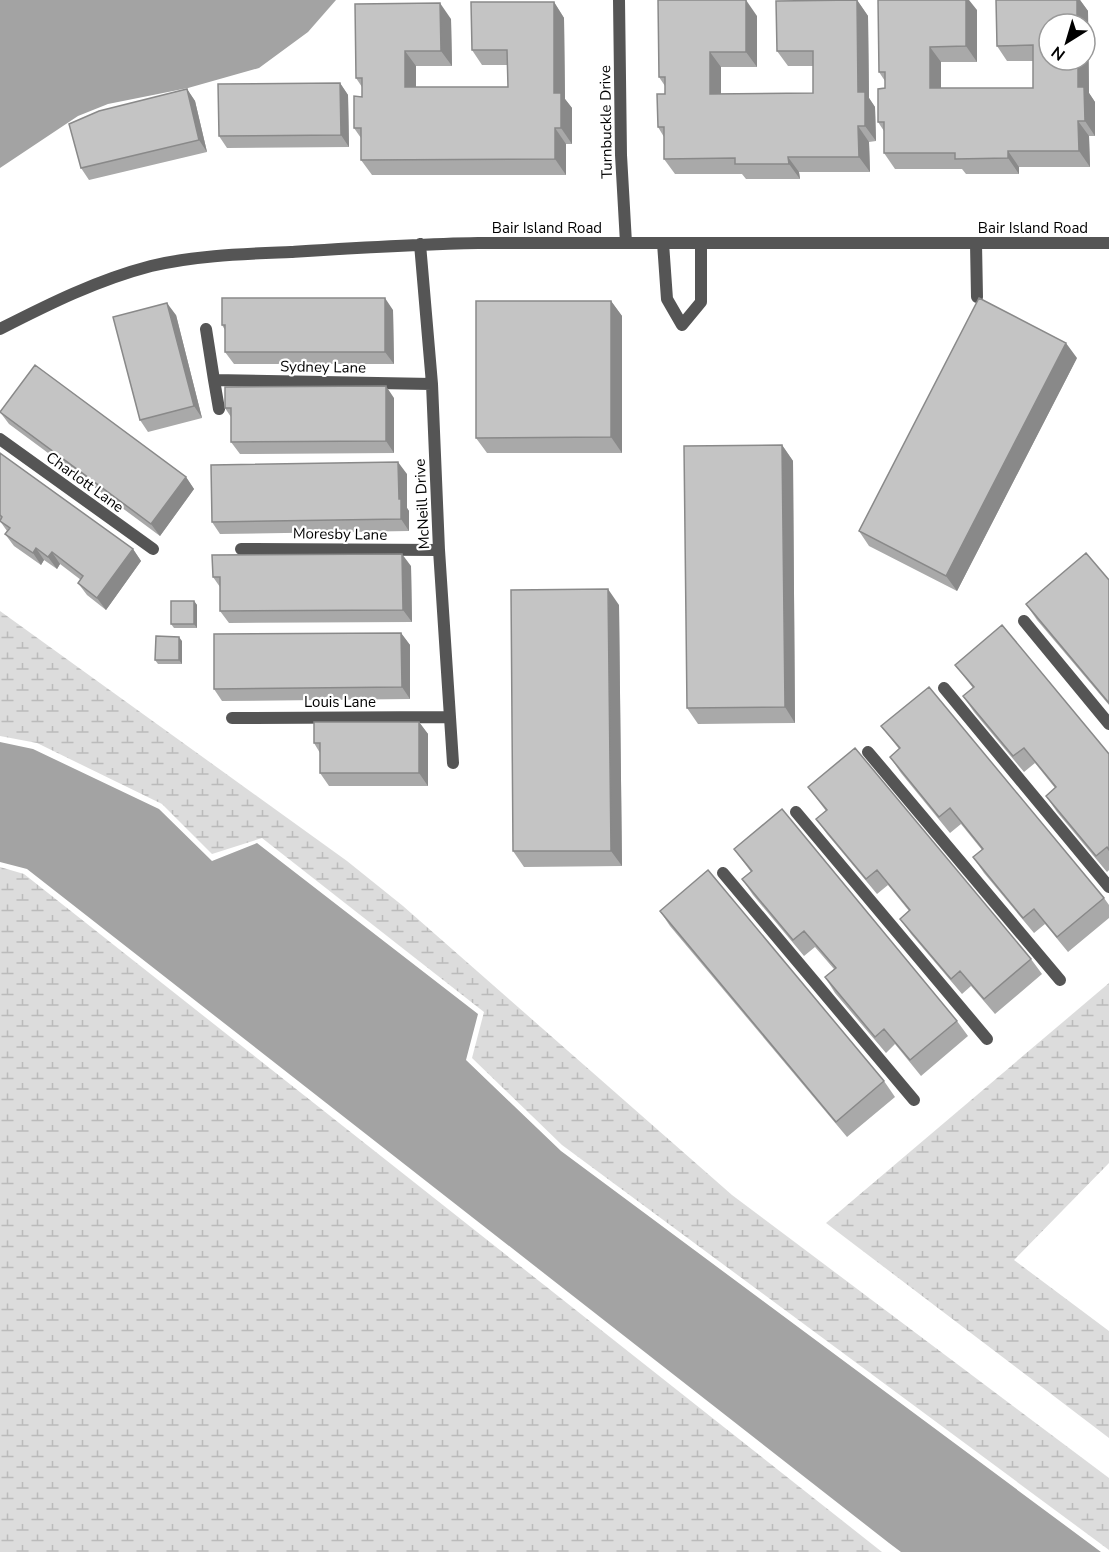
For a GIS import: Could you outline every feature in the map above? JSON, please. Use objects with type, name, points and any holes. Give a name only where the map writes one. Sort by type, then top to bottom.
[{"type":"street","name":"Turnbuckle Drive","points":[[619,0],[621,155],[626,243]]},
{"type":"street","points":[[663,243],[667,299],[682,324],[700,302],[701,243]]},
{"type":"street","points":[[976,243],[977,297]]},
{"type":"street","name":"Bair Island Road","points":[[0,329],[55,300],[108,279],[152,266],[202,257],[420,244],[1109,243]]},
{"type":"street","name":"McNeill Drive","points":[[420,244],[432,384],[448,717],[453,764]]},
{"type":"street","points":[[206,329],[219,409]]},
{"type":"street","name":"Sydney Lane","points":[[214,380],[432,384]]},
{"type":"street","name":"Charlott Lane","points":[[0,439],[153,549]]},
{"type":"street","name":"Moresby Lane","points":[[241,549],[439,550]]},
{"type":"street","points":[[1024,621],[1109,724]]},
{"type":"street","points":[[944,688],[1109,887]]},
{"type":"street","name":"Louis Lane","points":[[231,718],[448,717]]},
{"type":"street","points":[[868,752],[1060,980]]},
{"type":"street","points":[[796,812],[987,1039]]},
{"type":"street","points":[[723,873],[914,1100]]},
{"type":"green space","points":[[0,611],[347,861],[403,906],[732,1195],[1109,1478],[1109,1550],[562,1145],[472,1058],[484,1012],[262,838],[212,854],[162,804],[37,743],[0,736]]},
{"type":"green space","points":[[0,867],[24,874],[882,1552],[0,1552]]},
{"type":"green space","points":[[1109,983],[1109,1163],[1014,1260],[1109,1331],[1109,1438],[826,1223]]},
{"type":"shaded area","points":[[0,0],[336,0],[308,32],[259,68],[188,88],[108,104],[78,116],[0,168]]},
{"type":"shaded area","points":[[0,742],[33,749],[159,809],[212,861],[257,843],[478,1014],[466,1060],[561,1151],[1101,1552],[901,1552],[27,869],[0,862]]},
{"type":"building","points":[[658,0],[746,0],[746,52],[710,52],[710,94],[813,93],[813,51],[777,51],[776,1],[857,0],[858,92],[865,92],[865,126],[858,126],[859,157],[788,157],[789,164],[735,164],[735,158],[664,159],[664,127],[658,127],[657,94],[665,94],[665,77],[659,77]]},
{"type":"building","points":[[878,0],[966,0],[966,46],[930,47],[930,88],[1033,88],[1033,45],[997,46],[996,0],[1077,0],[1077,12],[1037,12],[1037,72],[1078,72],[1078,87],[1084,87],[1085,121],[1078,121],[1079,151],[1008,151],[1008,158],[955,159],[955,153],[884,153],[884,122],[878,122],[878,89],[885,88],[885,72],[879,72]]},
{"type":"building","points":[[471,2],[554,2],[554,93],[561,93],[561,128],[555,128],[555,159],[361,160],[361,128],[354,128],[354,96],[362,97],[362,78],[356,78],[355,4],[440,3],[441,51],[405,51],[405,87],[508,87],[507,50],[472,50]]},
{"type":"building","points":[[340,83],[341,135],[219,136],[218,84]]},
{"type":"building","points":[[187,89],[199,140],[81,168],[69,124],[99,111]]},
{"type":"building","points":[[222,298],[385,298],[385,352],[225,352]]},
{"type":"building","points":[[979,298],[1066,343],[946,576],[859,531]]},
{"type":"building","points":[[476,301],[611,301],[611,437],[476,438]]},
{"type":"building","points":[[167,303],[194,406],[140,420],[113,317]]},
{"type":"building","points":[[35,365],[186,477],[151,524],[0,412]]},
{"type":"building","points":[[386,386],[386,441],[231,442],[231,408],[225,408],[225,387]]},
{"type":"building","points":[[782,445],[785,707],[687,708],[684,446]]},
{"type":"building","points":[[0,453],[133,549],[97,598],[78,583],[83,576],[52,552],[48,557],[36,548],[33,553],[5,534],[10,528],[0,521],[2,517],[0,515]]},
{"type":"building","points":[[398,462],[401,519],[212,522],[211,465]]},
{"type":"building","points":[[1086,553],[1109,580],[1109,703],[1026,604]]},
{"type":"building","points":[[402,554],[403,610],[220,611],[220,577],[213,577],[212,555]]},
{"type":"building","points":[[608,589],[611,851],[513,851],[511,590]]},
{"type":"building","points":[[171,601],[194,601],[194,624],[171,624]]},
{"type":"building","points":[[1002,625],[1109,754],[1109,850],[1107,847],[1096,856],[1046,796],[1056,787],[1024,748],[1013,756],[963,696],[974,687],[955,665]]},
{"type":"building","points":[[401,633],[402,687],[214,689],[214,634]]},
{"type":"building","points":[[156,636],[179,637],[179,660],[155,660]]},
{"type":"building","points":[[929,687],[1104,898],[1057,937],[1034,909],[1023,918],[973,857],[983,849],[950,808],[939,817],[890,757],[900,748],[881,726]]},
{"type":"building","points":[[314,722],[419,722],[419,773],[320,773],[320,743],[314,743]]},
{"type":"building","points":[[855,748],[1031,959],[984,999],[960,971],[951,979],[900,919],[910,910],[877,870],[866,879],[816,819],[827,810],[808,787]]},
{"type":"building","points":[[782,809],[957,1021],[910,1060],[884,1029],[875,1037],[825,977],[836,968],[804,931],[793,940],[742,879],[752,871],[734,849]]},
{"type":"building","points":[[708,870],[884,1081],[836,1122],[660,911]]}]
